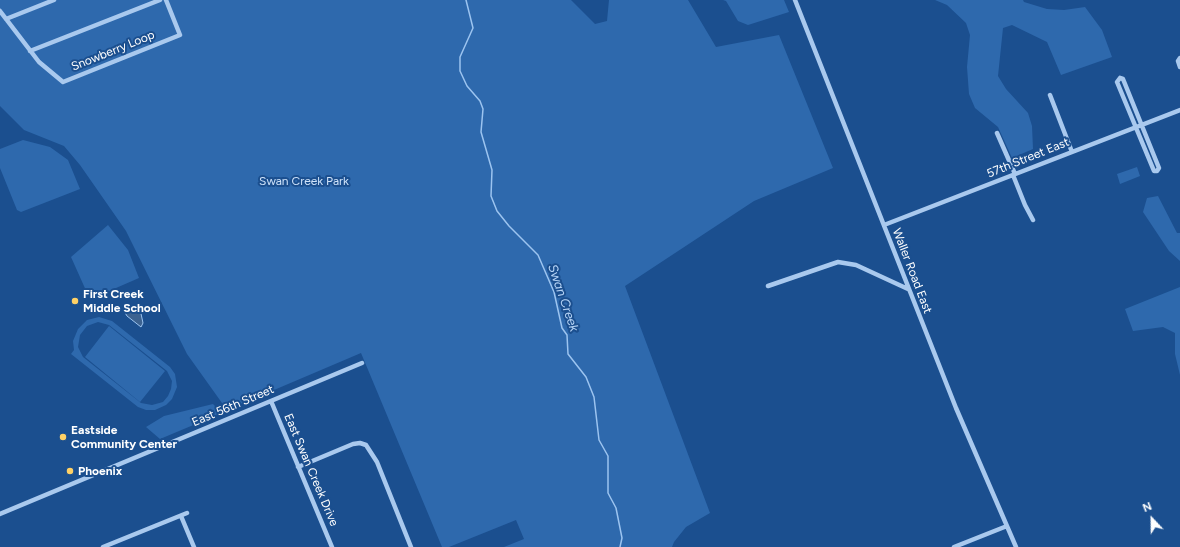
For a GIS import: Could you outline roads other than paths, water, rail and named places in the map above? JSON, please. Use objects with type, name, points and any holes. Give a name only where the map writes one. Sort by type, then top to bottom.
[{"type":"street","points":[[6,19],[54,0]]},
{"type":"street","points":[[30,51],[160,0]]},
{"type":"street","name":"Snowberry Loop","points":[[0,11],[30,51],[51,74],[60,80],[66,81],[180,35],[166,0]]},
{"type":"street","name":"Waller Road East","points":[[795,0],[956,408],[1016,547]]},
{"type":"street","points":[[1180,58],[1178,61],[1180,67]]},
{"type":"street","points":[[1139,126],[1123,79],[1120,78],[1117,82],[1139,126],[1159,168],[1157,171],[1154,171],[1139,126]]},
{"type":"street","points":[[1050,95],[1072,152]]},
{"type":"street","name":"57th Street East","points":[[884,225],[1180,110]]},
{"type":"street","points":[[997,132],[1022,198],[1033,220]]},
{"type":"street","points":[[768,286],[838,262],[846,262],[908,289]]},
{"type":"street","name":"East 56th Street","points":[[0,514],[362,363]]},
{"type":"street","name":"East Swan Creek Drive","points":[[271,401],[332,547]]},
{"type":"street","points":[[298,467],[353,444],[360,443],[366,445],[375,458],[411,547]]},
{"type":"street","points":[[102,547],[187,513]]},
{"type":"street","points":[[181,516],[194,547]]},
{"type":"street","points":[[954,547],[1007,526]]},
{"type":"waterway","name":"Swan Creek","points":[[466,0],[473,28],[460,57],[460,71],[467,86],[480,101],[483,109],[481,132],[492,170],[491,196],[497,211],[509,226],[538,255],[554,292],[562,328],[567,335],[568,354],[586,377],[594,397],[599,440],[608,456],[608,493],[616,508],[622,538],[620,547]]},
{"type":"place","name":"First Creek Middle School","points":[[75,301]]},
{"type":"place","name":"Eastside Community Center","points":[[63,437]]},
{"type":"place","name":"Phoenix","points":[[70,471]]},
{"type":"park label","name":"Swan Creek Park","points":[[304,181]]}]
